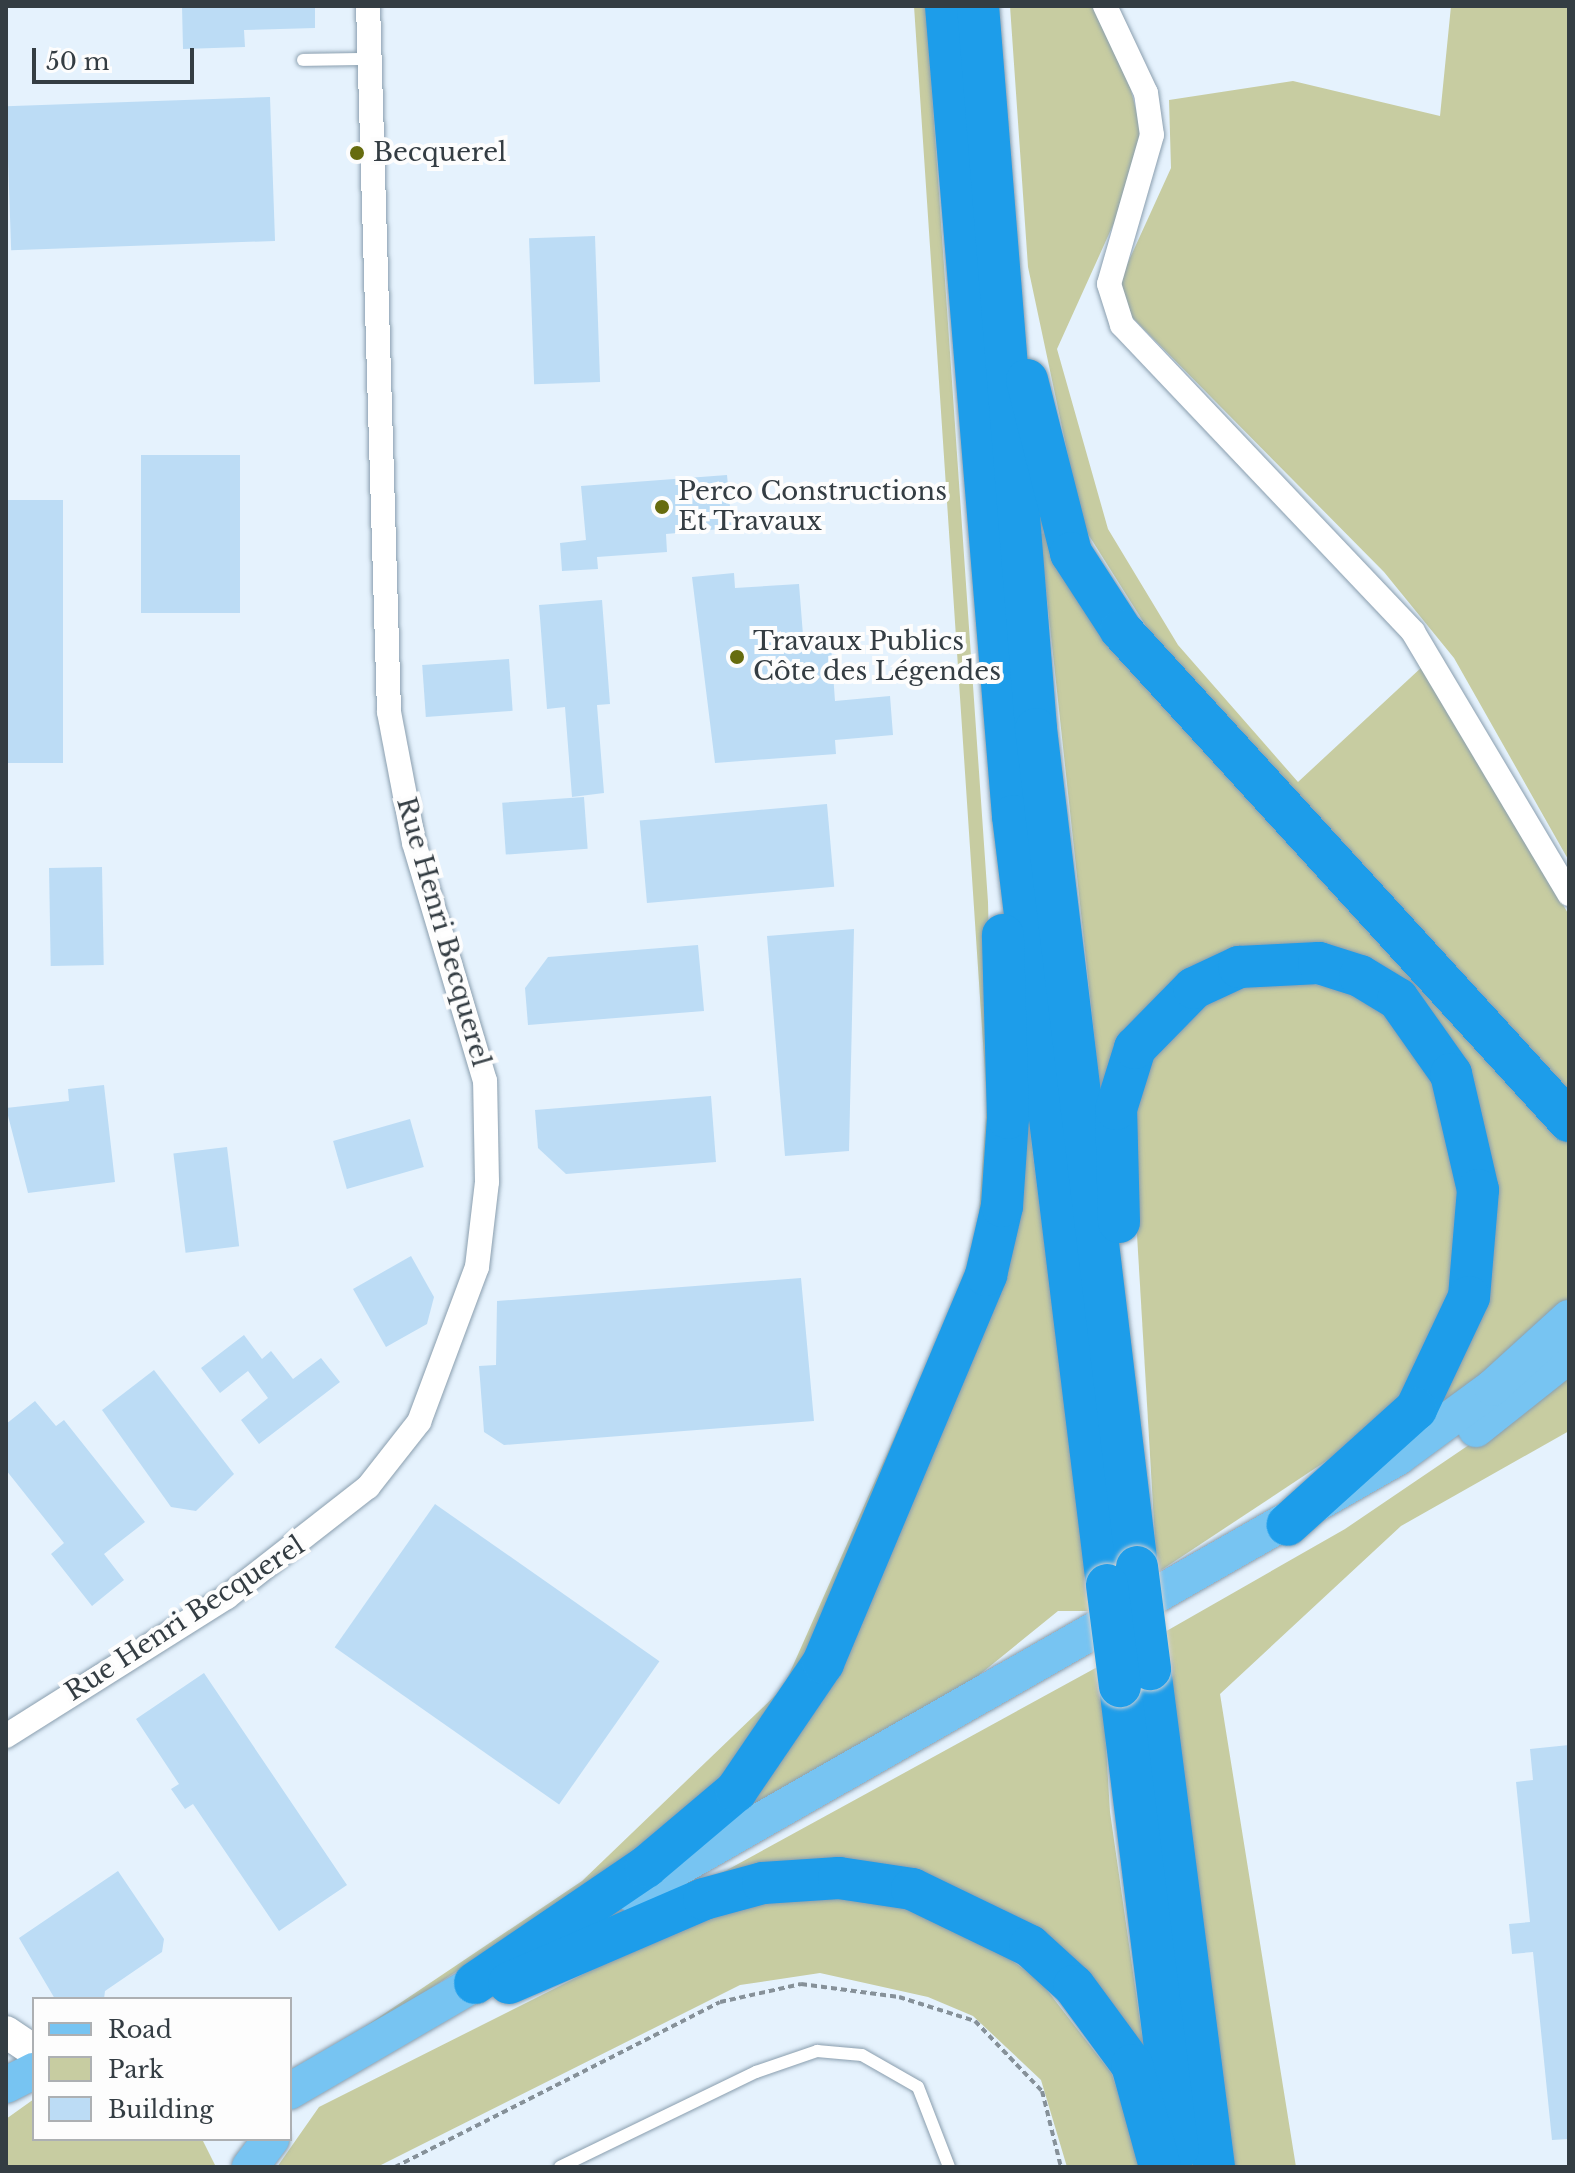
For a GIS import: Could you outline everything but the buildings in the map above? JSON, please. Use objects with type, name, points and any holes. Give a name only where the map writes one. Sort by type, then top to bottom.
[{"type":"highway","points":[[477,1989],[646,1867],[736,1791],[785,1728],[823,1663],[964,1342],[1002,1206],[1008,1118],[994,618],[946,6]]},
{"type":"highway","points":[[979,6],[1021,566],[1124,1462]]},
{"type":"highway","points":[[979,6],[1023,359],[1071,553],[1121,630],[1569,1121]]},
{"type":"highway","points":[[994,618],[1135,1678],[1214,2167]]},
{"type":"highway","points":[[1122,1576],[1124,1462],[1132,1386],[1116,1109],[1135,1048],[1194,988],[1239,967],[1319,963],[1360,976],[1398,999],[1451,1074],[1478,1190],[1478,1244],[1469,1297],[1416,1409],[1287,1525]]},
{"type":"highway","points":[[1135,1678],[1180,2167]]},
{"type":"highway","points":[[477,1989],[704,1899],[763,1883],[839,1878],[912,1889],[1030,1946],[1074,1986],[1132,2065],[1160,2167]]},
{"type":"main road","points":[[292,2112],[477,1989],[1287,1525],[1468,1406],[1569,1318]]},
{"type":"main road","points":[[292,2090],[1294,1539],[1506,1409],[1569,1355]]},
{"type":"main road","points":[[6,2085],[32,2072]]},
{"type":"main road","points":[[234,2141],[248,2167],[269,2141]]},
{"type":"street","name":"Rue Henri Becquerel","points":[[6,1736],[227,1597],[368,1487],[419,1422],[477,1267],[487,1182],[485,1081],[414,843],[389,712],[368,6]]},
{"type":"street","points":[[1105,6],[1146,93],[1152,135],[1109,284],[1122,325],[1413,632],[1569,894]]},
{"type":"street","points":[[6,2032],[32,2050]]},
{"type":"lane","points":[[303,60],[370,59]]},
{"type":"lane","points":[[560,2167],[756,2072],[817,2051],[862,2055],[918,2087],[949,2167]]},
{"type":"green space","points":[[914,6],[926,6],[988,902],[995,1201],[980,1272],[842,1610],[784,1716],[658,1839],[292,2076],[582,1881],[783,1688],[976,1254],[987,1103]]},
{"type":"green space","points":[[1010,6],[1094,6],[1121,52],[1141,129],[1128,192],[1057,349],[1108,529],[1178,645],[1298,782],[1423,666],[1569,915],[1569,1099],[1156,642],[1083,526],[1028,267]]},
{"type":"green space","points":[[1451,6],[1569,6],[1569,861],[1454,658],[1384,572],[1128,313],[1120,280],[1171,168],[1169,100],[1293,81],[1440,116]]},
{"type":"green space","points":[[1049,533],[1569,1145],[1569,1310],[1408,1443],[1481,1285],[1441,1035],[1273,949],[1100,1089],[1040,534]]},
{"type":"green space","points":[[1284,978],[1341,990],[1384,1013],[1416,1049],[1441,1101],[1456,1163],[1463,1226],[1454,1303],[1416,1386],[1361,1438],[1157,1573],[1131,1133],[1139,1086],[1164,1037],[1191,1011],[1235,988]]},
{"type":"green space","points":[[1026,1101],[1092,1611],[1058,1611],[915,1727],[706,1829],[820,1688]]},
{"type":"green space","points":[[1569,1377],[1569,1431],[1401,1526],[1220,1694],[1296,2167],[1233,2167],[1163,1633],[1345,1529]]},
{"type":"green space","points":[[1101,1665],[1110,1812],[1144,2049],[1018,1929],[718,1875]]},
{"type":"green space","points":[[874,1895],[967,1928],[1040,1981],[1112,2074],[1141,2167],[1067,2167],[1041,2080],[973,2016],[928,1997],[820,1973],[740,1985],[377,2167],[277,2167],[319,2107],[681,1925],[764,1900]]},
{"type":"green space","points":[[32,2100],[32,2141],[203,2141],[216,2167],[6,2167],[6,2119]]},
{"type":"place","name":"Becquerel","points":[[357,153]]},
{"type":"place","name":"Perco Constructions Et Travaux","points":[[662,507]]},
{"type":"place","name":"Travaux Publics Côte des Légendes","points":[[737,657]]}]
